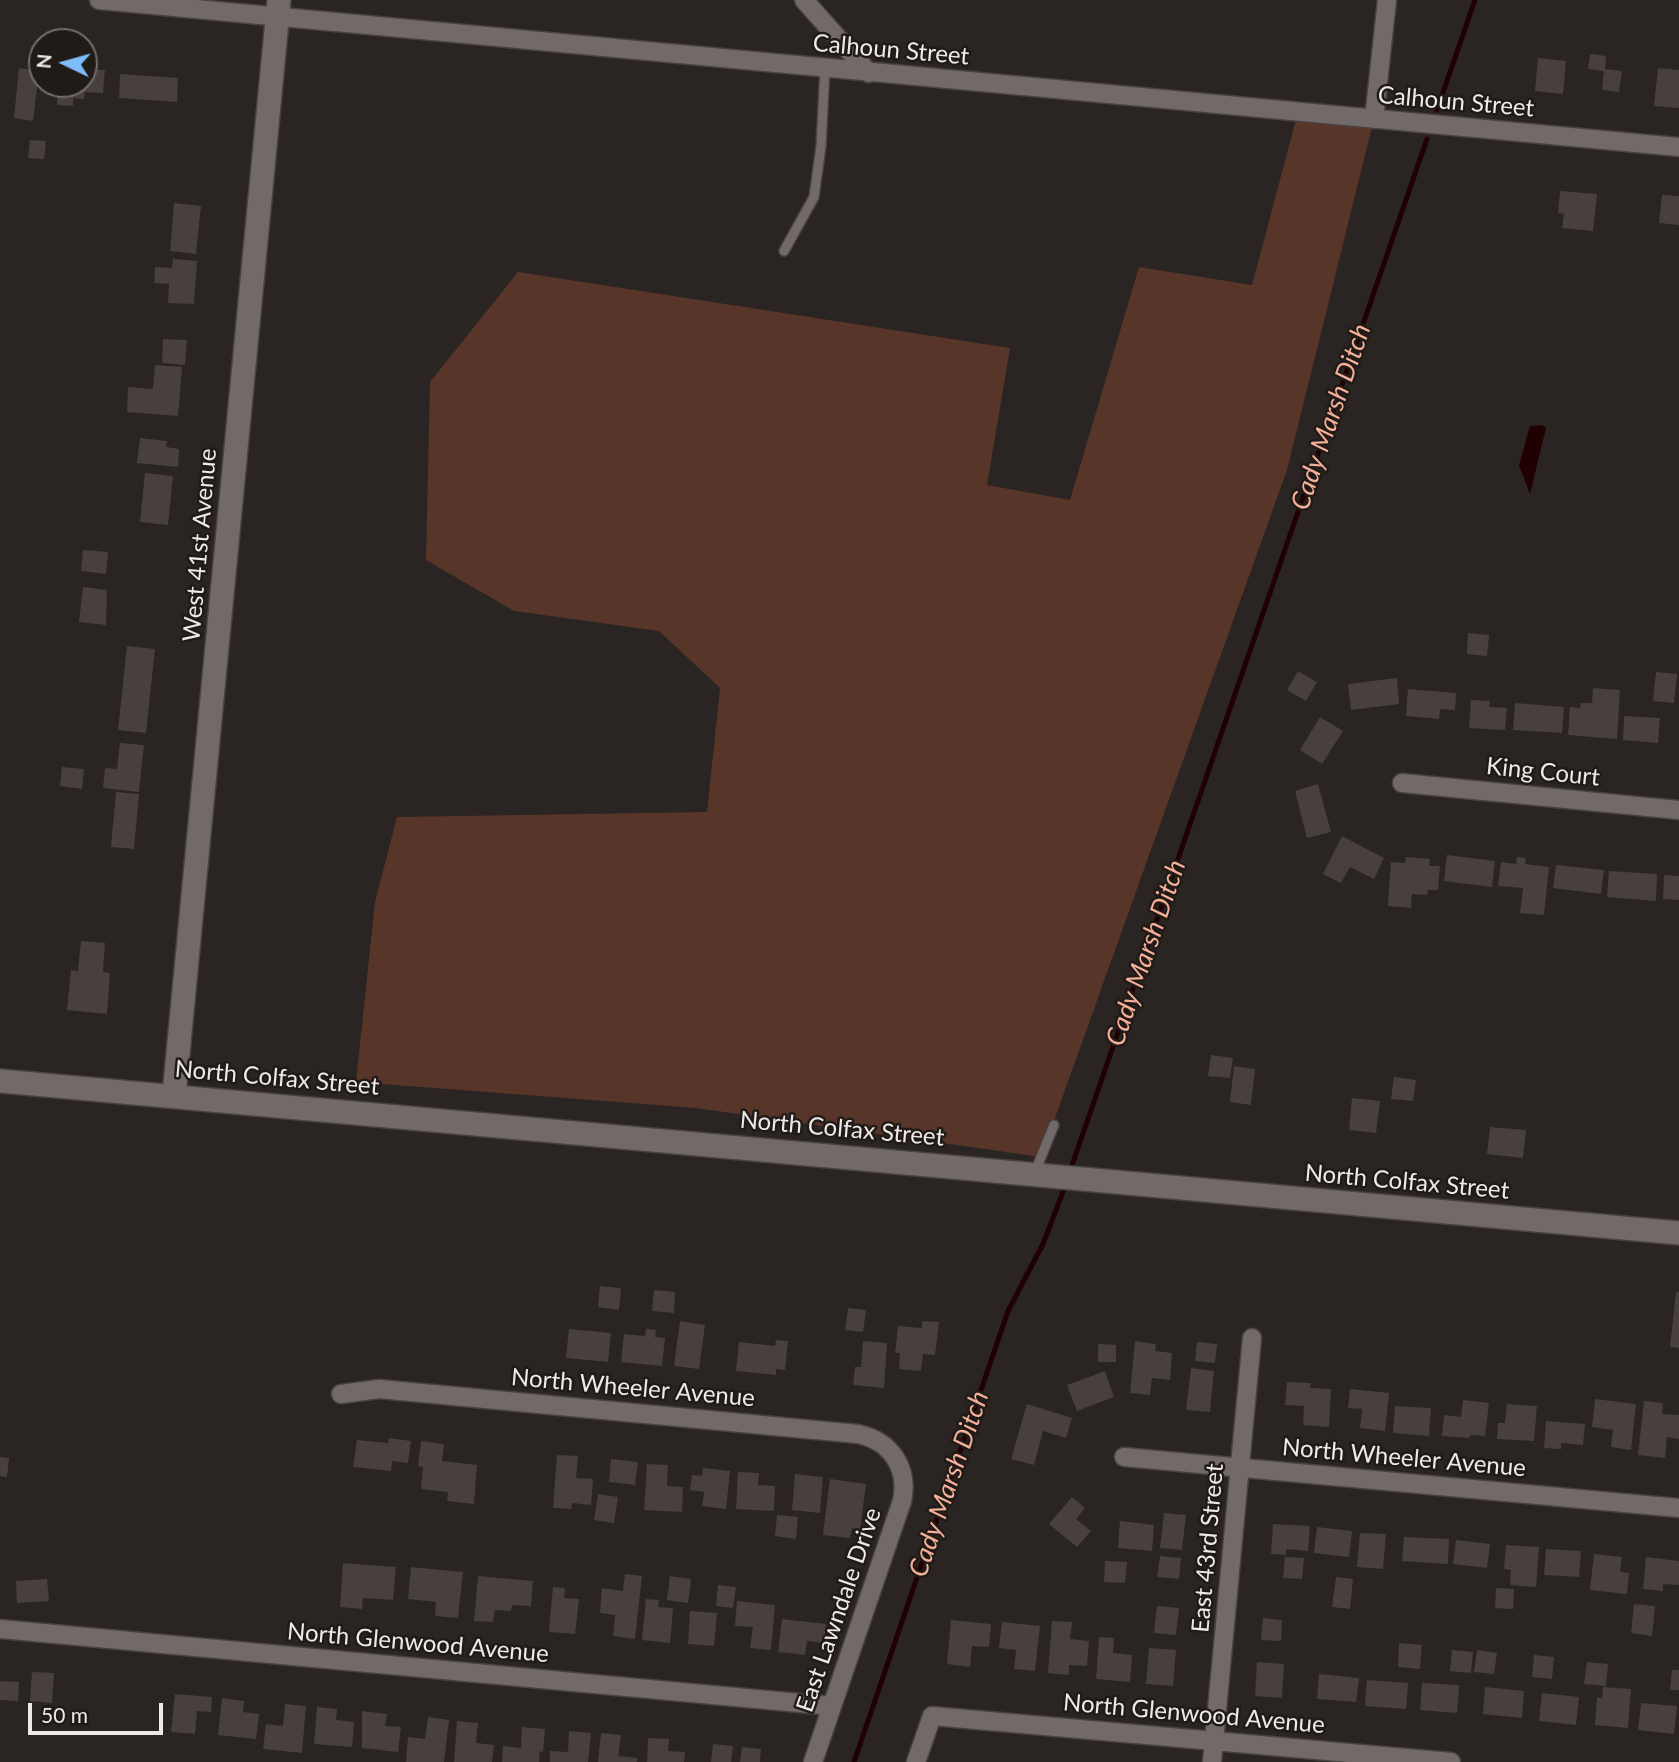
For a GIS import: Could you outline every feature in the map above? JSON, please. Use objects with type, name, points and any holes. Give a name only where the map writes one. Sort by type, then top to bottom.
[{"type":"street","name":"Calhoun Street","points":[[99,0],[278,9],[825,68],[1679,147]]},
{"type":"street","points":[[804,0],[869,72]]},
{"type":"street","points":[[1374,119],[1387,0]]},
{"type":"street","name":"West 41st Avenue","points":[[174,1095],[278,9]]},
{"type":"street","name":"King Court","points":[[1402,783],[1679,810]]},
{"type":"street","name":"North Colfax Street","points":[[0,1081],[1009,1171],[1038,1165],[1097,1180],[1679,1233]]},
{"type":"street","name":"East 43rd Street","points":[[1212,1762],[1252,1338]]},
{"type":"street","name":"North Wheeler Avenue","points":[[341,1394],[379,1389],[858,1434],[886,1446],[899,1462],[903,1473]]},
{"type":"street","name":"North Wheeler Avenue","points":[[1124,1457],[1679,1508]]},
{"type":"street","name":"East Lawndale Drive","points":[[813,1762],[902,1501],[903,1473]]},
{"type":"street","name":"North Glenwood Avenue","points":[[0,1629],[832,1706]]},
{"type":"street","name":"North Glenwood Avenue","points":[[916,1762],[932,1716],[1451,1762]]},
{"type":"lane","points":[[784,251],[814,197],[821,146],[825,68]]},
{"type":"lane","points":[[1038,1165],[1055,1125]]},
{"type":"shaded area","points":[[1298,112],[1374,119],[1287,470],[1041,1157],[696,1108],[356,1082],[375,902],[397,817],[707,812],[720,688],[659,631],[514,611],[426,560],[430,382],[518,272],[1010,348],[987,485],[1070,500],[1139,267],[1252,285]]},
{"type":"shaded area","points":[[1542,425],[1546,428],[1530,494],[1519,465],[1530,426]]},
{"type":"building","points":[[1590,54],[1606,56],[1605,69],[1622,71],[1619,92],[1602,90],[1604,71],[1588,69]]},
{"type":"building","points":[[1538,58],[1566,61],[1563,94],[1535,91]]},
{"type":"building","points":[[19,68],[28,69],[28,98],[36,98],[33,121],[14,118]]},
{"type":"building","points":[[1658,68],[1679,70],[1679,108],[1654,106]]},
{"type":"building","points":[[98,70],[105,70],[103,93],[98,93]]},
{"type":"building","points":[[120,74],[178,78],[177,102],[119,98]]},
{"type":"building","points":[[57,98],[73,98],[73,106],[57,105]]},
{"type":"building","points":[[30,140],[46,141],[44,159],[28,158]]},
{"type":"building","points":[[1560,191],[1597,194],[1593,231],[1562,228],[1564,214],[1558,213]]},
{"type":"building","points":[[1662,195],[1679,196],[1679,225],[1659,223]]},
{"type":"building","points":[[174,203],[201,206],[196,254],[170,251]]},
{"type":"building","points":[[173,259],[197,261],[194,304],[168,303],[169,284],[154,283],[155,267],[172,268]]},
{"type":"building","points":[[163,339],[187,340],[185,365],[162,363]]},
{"type":"building","points":[[155,365],[182,367],[178,416],[127,412],[128,387],[153,389]]},
{"type":"building","points":[[140,438],[167,441],[166,447],[179,449],[178,467],[137,463]]},
{"type":"building","points":[[145,473],[173,476],[168,525],[140,522]]},
{"type":"building","points":[[83,550],[108,552],[106,574],[81,571]]},
{"type":"building","points":[[83,587],[107,590],[106,625],[79,622]]},
{"type":"building","points":[[1468,633],[1489,635],[1487,656],[1467,654]]},
{"type":"building","points":[[127,646],[155,649],[146,733],[118,730]]},
{"type":"building","points":[[1298,671],[1317,682],[1306,701],[1287,690]]},
{"type":"building","points":[[1656,672],[1677,674],[1674,703],[1653,701]]},
{"type":"building","points":[[1397,678],[1399,704],[1351,710],[1348,684]]},
{"type":"building","points":[[1593,688],[1620,690],[1617,739],[1568,735],[1570,707],[1580,708],[1581,703],[1592,703]]},
{"type":"building","points":[[1408,689],[1456,693],[1455,710],[1440,709],[1439,719],[1406,716]]},
{"type":"building","points":[[1471,700],[1490,701],[1489,707],[1507,708],[1505,730],[1469,728]]},
{"type":"building","points":[[1515,703],[1564,707],[1562,733],[1513,730]]},
{"type":"building","points":[[1624,716],[1660,718],[1658,743],[1623,740]]},
{"type":"building","points":[[1320,717],[1343,731],[1322,764],[1300,750]]},
{"type":"building","points":[[120,743],[144,745],[139,792],[103,788],[105,768],[117,769]]},
{"type":"building","points":[[62,767],[84,769],[82,789],[60,786]]},
{"type":"building","points":[[1318,784],[1331,832],[1307,838],[1295,791]]},
{"type":"building","points":[[116,792],[139,794],[134,849],[111,847]]},
{"type":"building","points":[[1342,836],[1384,858],[1374,879],[1350,867],[1341,883],[1323,874]]},
{"type":"building","points":[[1447,855],[1495,861],[1492,887],[1444,881]]},
{"type":"building","points":[[1406,857],[1430,859],[1429,866],[1440,866],[1438,890],[1428,890],[1427,895],[1412,894],[1411,908],[1388,906],[1391,862],[1405,863]]},
{"type":"building","points":[[1517,857],[1526,858],[1525,864],[1549,867],[1544,915],[1520,913],[1523,888],[1498,886],[1501,862],[1516,864]]},
{"type":"building","points":[[1556,865],[1604,870],[1601,894],[1553,888]]},
{"type":"building","points":[[1609,871],[1657,874],[1656,901],[1607,897]]},
{"type":"building","points":[[1664,875],[1679,876],[1679,900],[1663,899]]},
{"type":"building","points":[[81,941],[105,943],[103,972],[110,973],[107,1014],[67,1010],[71,970],[78,971]]},
{"type":"building","points":[[1211,1055],[1233,1058],[1230,1078],[1208,1076]]},
{"type":"building","points":[[1234,1066],[1255,1069],[1251,1105],[1230,1102]]},
{"type":"building","points":[[1394,1077],[1416,1080],[1413,1101],[1391,1099]]},
{"type":"building","points":[[1352,1098],[1380,1101],[1376,1133],[1349,1130]]},
{"type":"building","points":[[1490,1127],[1526,1130],[1523,1158],[1487,1154]]},
{"type":"building","points":[[600,1286],[621,1288],[619,1310],[598,1307]]},
{"type":"building","points":[[654,1290],[675,1292],[674,1313],[652,1311]]},
{"type":"building","points":[[1676,1292],[1679,1292],[1679,1348],[1670,1347]]},
{"type":"building","points":[[848,1308],[866,1310],[863,1332],[845,1330]]},
{"type":"building","points":[[680,1321],[705,1325],[699,1369],[674,1366]]},
{"type":"building","points":[[922,1321],[939,1322],[935,1355],[923,1354],[921,1371],[899,1369],[900,1353],[895,1353],[898,1326],[922,1328]]},
{"type":"building","points":[[569,1329],[611,1333],[608,1362],[566,1358]]},
{"type":"building","points":[[646,1329],[656,1330],[655,1337],[665,1338],[662,1366],[621,1362],[624,1334],[645,1336]]},
{"type":"building","points":[[776,1340],[788,1341],[785,1370],[776,1369],[776,1375],[736,1371],[739,1342],[775,1346]]},
{"type":"building","points":[[863,1341],[887,1343],[884,1388],[853,1385],[855,1367],[861,1367]]},
{"type":"building","points":[[1135,1341],[1156,1344],[1155,1351],[1172,1353],[1170,1380],[1152,1378],[1150,1395],[1130,1393]]},
{"type":"building","points":[[1197,1342],[1217,1344],[1215,1363],[1195,1361]]},
{"type":"building","points":[[1098,1344],[1116,1345],[1116,1362],[1098,1362]]},
{"type":"building","points":[[1191,1368],[1214,1371],[1210,1412],[1186,1410]]},
{"type":"building","points":[[1105,1371],[1114,1397],[1077,1411],[1067,1385]]},
{"type":"building","points":[[1287,1382],[1311,1383],[1310,1388],[1331,1389],[1329,1427],[1303,1425],[1304,1406],[1285,1405]]},
{"type":"building","points":[[1350,1389],[1389,1393],[1385,1431],[1360,1428],[1362,1409],[1348,1408]]},
{"type":"building","points":[[1595,1399],[1636,1404],[1631,1450],[1611,1447],[1613,1430],[1592,1427]]},
{"type":"building","points":[[1463,1400],[1489,1403],[1485,1436],[1442,1436],[1444,1415],[1461,1417]]},
{"type":"building","points":[[1644,1401],[1663,1403],[1662,1414],[1679,1415],[1679,1439],[1667,1437],[1665,1458],[1638,1455]]},
{"type":"building","points":[[1027,1404],[1072,1418],[1066,1438],[1043,1431],[1034,1465],[1011,1459]]},
{"type":"building","points":[[1507,1404],[1537,1406],[1534,1441],[1497,1439],[1498,1423],[1505,1423]]},
{"type":"building","points":[[1395,1406],[1431,1408],[1429,1436],[1393,1433]]},
{"type":"building","points":[[1546,1421],[1585,1424],[1583,1445],[1561,1443],[1561,1449],[1544,1448]]},
{"type":"building","points":[[389,1438],[411,1441],[408,1463],[392,1461],[391,1471],[353,1467],[357,1440],[388,1443]]},
{"type":"building","points":[[421,1441],[444,1444],[442,1461],[477,1465],[474,1504],[447,1501],[448,1492],[421,1489],[423,1467],[418,1466]]},
{"type":"building","points":[[557,1455],[578,1456],[576,1478],[593,1479],[591,1505],[572,1503],[571,1509],[553,1508]]},
{"type":"building","points":[[0,1457],[9,1458],[7,1477],[0,1476]]},
{"type":"building","points":[[611,1459],[638,1462],[635,1485],[609,1482]]},
{"type":"building","points":[[647,1464],[668,1465],[667,1486],[683,1487],[682,1512],[644,1510]]},
{"type":"building","points":[[703,1468],[730,1471],[726,1509],[702,1506],[704,1492],[690,1490],[692,1475],[702,1476]]},
{"type":"building","points":[[738,1472],[759,1473],[758,1485],[775,1486],[774,1511],[736,1509]]},
{"type":"building","points":[[795,1474],[823,1477],[820,1513],[792,1510]]},
{"type":"building","points":[[830,1479],[866,1484],[860,1530],[852,1528],[850,1538],[823,1535]]},
{"type":"building","points":[[598,1494],[618,1497],[614,1523],[594,1520]]},
{"type":"building","points":[[1072,1497],[1085,1508],[1076,1519],[1091,1531],[1077,1547],[1049,1524]]},
{"type":"building","points":[[1164,1513],[1186,1515],[1182,1550],[1160,1548]]},
{"type":"building","points":[[777,1515],[798,1517],[796,1539],[775,1536]]},
{"type":"building","points":[[1120,1521],[1154,1525],[1152,1551],[1118,1548]]},
{"type":"building","points":[[1273,1524],[1310,1526],[1308,1551],[1286,1549],[1286,1555],[1271,1554]]},
{"type":"building","points":[[1317,1527],[1352,1531],[1349,1557],[1314,1553]]},
{"type":"building","points":[[1360,1533],[1386,1534],[1383,1569],[1357,1567]]},
{"type":"building","points":[[1404,1537],[1449,1539],[1448,1564],[1402,1561]]},
{"type":"building","points":[[1456,1540],[1490,1544],[1487,1568],[1453,1564]]},
{"type":"building","points":[[1506,1545],[1539,1547],[1536,1587],[1510,1585],[1511,1570],[1504,1569]]},
{"type":"building","points":[[1546,1549],[1581,1551],[1579,1577],[1544,1575]]},
{"type":"building","points":[[1594,1554],[1622,1557],[1620,1572],[1629,1573],[1627,1594],[1590,1590]]},
{"type":"building","points":[[1160,1556],[1181,1558],[1179,1579],[1157,1577]]},
{"type":"building","points":[[1285,1557],[1304,1558],[1302,1579],[1283,1578]]},
{"type":"building","points":[[1646,1557],[1679,1561],[1679,1585],[1663,1584],[1663,1591],[1643,1589]]},
{"type":"building","points":[[1105,1561],[1127,1562],[1125,1583],[1104,1582]]},
{"type":"building","points":[[343,1563],[396,1567],[393,1600],[363,1598],[362,1609],[340,1607]]},
{"type":"building","points":[[411,1567],[463,1572],[458,1618],[435,1616],[436,1602],[408,1599]]},
{"type":"building","points":[[625,1574],[642,1576],[635,1639],[613,1636],[615,1615],[600,1613],[602,1588],[623,1591]]},
{"type":"building","points":[[478,1576],[533,1581],[531,1606],[512,1605],[511,1611],[495,1610],[493,1622],[474,1621]]},
{"type":"building","points":[[670,1576],[691,1579],[688,1603],[667,1600]]},
{"type":"building","points":[[1336,1577],[1353,1579],[1350,1609],[1332,1607]]},
{"type":"building","points":[[47,1579],[49,1601],[17,1603],[16,1581]]},
{"type":"building","points":[[718,1585],[736,1587],[733,1608],[716,1606]]},
{"type":"building","points":[[553,1587],[565,1588],[564,1598],[579,1599],[575,1634],[549,1632]]},
{"type":"building","points":[[1496,1588],[1514,1589],[1513,1609],[1495,1608]]},
{"type":"building","points":[[646,1599],[659,1600],[658,1607],[673,1608],[670,1643],[642,1640]]},
{"type":"building","points":[[737,1601],[775,1605],[771,1650],[750,1648],[753,1627],[735,1626]]},
{"type":"building","points":[[1634,1604],[1655,1606],[1652,1636],[1631,1633]]},
{"type":"building","points":[[1157,1606],[1179,1608],[1176,1635],[1154,1633]]},
{"type":"building","points":[[690,1611],[717,1613],[714,1646],[688,1644]]},
{"type":"building","points":[[1263,1618],[1282,1620],[1281,1641],[1261,1640]]},
{"type":"building","points":[[782,1619],[826,1624],[824,1643],[807,1641],[805,1655],[778,1652]]},
{"type":"building","points":[[951,1620],[991,1624],[989,1647],[972,1646],[970,1667],[947,1664]]},
{"type":"building","points":[[1052,1621],[1072,1622],[1070,1639],[1089,1641],[1087,1666],[1069,1665],[1069,1675],[1048,1673]]},
{"type":"building","points":[[1002,1622],[1040,1626],[1035,1671],[1014,1669],[1016,1650],[999,1648]]},
{"type":"building","points":[[1099,1637],[1114,1638],[1113,1653],[1132,1655],[1130,1682],[1096,1679]]},
{"type":"building","points":[[1399,1643],[1422,1645],[1420,1669],[1398,1667]]},
{"type":"building","points":[[1149,1648],[1176,1650],[1173,1686],[1146,1684]]},
{"type":"building","points":[[1452,1650],[1473,1652],[1471,1673],[1450,1671]]},
{"type":"building","points":[[1477,1650],[1497,1653],[1494,1674],[1474,1672]]},
{"type":"building","points":[[1534,1655],[1554,1657],[1552,1679],[1532,1677]]},
{"type":"building","points":[[1257,1662],[1284,1664],[1282,1698],[1255,1696]]},
{"type":"building","points":[[1587,1662],[1608,1664],[1606,1686],[1584,1684]]},
{"type":"building","points":[[1672,1670],[1679,1670],[1679,1690],[1670,1690]]},
{"type":"building","points":[[32,1672],[54,1673],[52,1703],[30,1701]]},
{"type":"building","points":[[1319,1674],[1359,1678],[1356,1702],[1317,1699]]},
{"type":"building","points":[[1367,1680],[1408,1683],[1406,1709],[1365,1706]]},
{"type":"building","points":[[0,1681],[19,1682],[18,1701],[0,1700]]},
{"type":"building","points":[[1422,1683],[1459,1685],[1457,1713],[1420,1710]]},
{"type":"building","points":[[1485,1687],[1524,1691],[1522,1718],[1483,1714]]},
{"type":"building","points":[[1603,1687],[1631,1689],[1628,1728],[1595,1725],[1597,1698],[1602,1698]]},
{"type":"building","points":[[1542,1693],[1579,1697],[1576,1725],[1539,1721]]},
{"type":"building","points":[[175,1694],[212,1697],[211,1712],[197,1711],[195,1734],[171,1732]]},
{"type":"building","points":[[222,1698],[244,1701],[243,1712],[259,1714],[256,1739],[218,1735]]},
{"type":"building","points":[[1641,1703],[1677,1706],[1674,1734],[1638,1730]]},
{"type":"building","points":[[285,1704],[306,1706],[302,1753],[263,1749],[266,1724],[283,1726]]},
{"type":"building","points":[[317,1707],[337,1709],[336,1720],[354,1722],[352,1747],[314,1744]]},
{"type":"building","points":[[362,1711],[387,1714],[385,1726],[401,1727],[398,1752],[362,1748]]},
{"type":"building","points":[[428,1717],[449,1720],[444,1762],[406,1762],[408,1737],[425,1739]]},
{"type":"building","points":[[457,1721],[478,1723],[476,1743],[494,1745],[492,1762],[454,1762]]},
{"type":"building","points":[[522,1727],[545,1729],[543,1752],[540,1751],[539,1762],[502,1762],[503,1746],[521,1748]]},
{"type":"building","points":[[569,1731],[591,1733],[588,1762],[550,1762],[550,1751],[568,1752]]},
{"type":"building","points":[[601,1733],[621,1735],[618,1756],[637,1758],[637,1762],[598,1762]]},
{"type":"building","points":[[648,1738],[669,1739],[668,1751],[685,1752],[684,1762],[647,1762]]},
{"type":"building","points":[[713,1744],[733,1746],[731,1762],[711,1762]]},
{"type":"building","points":[[742,1747],[761,1749],[760,1762],[740,1762]]},
{"type":"waterway","name":"Cady Marsh Ditch","points":[[1437,110],[1475,0]]},
{"type":"waterway","name":"Cady Marsh Ditch","points":[[1070,1171],[1427,139]]},
{"type":"waterway","name":"Cady Marsh Ditch","points":[[854,1762],[1008,1311],[1043,1244],[1066,1184]]}]
